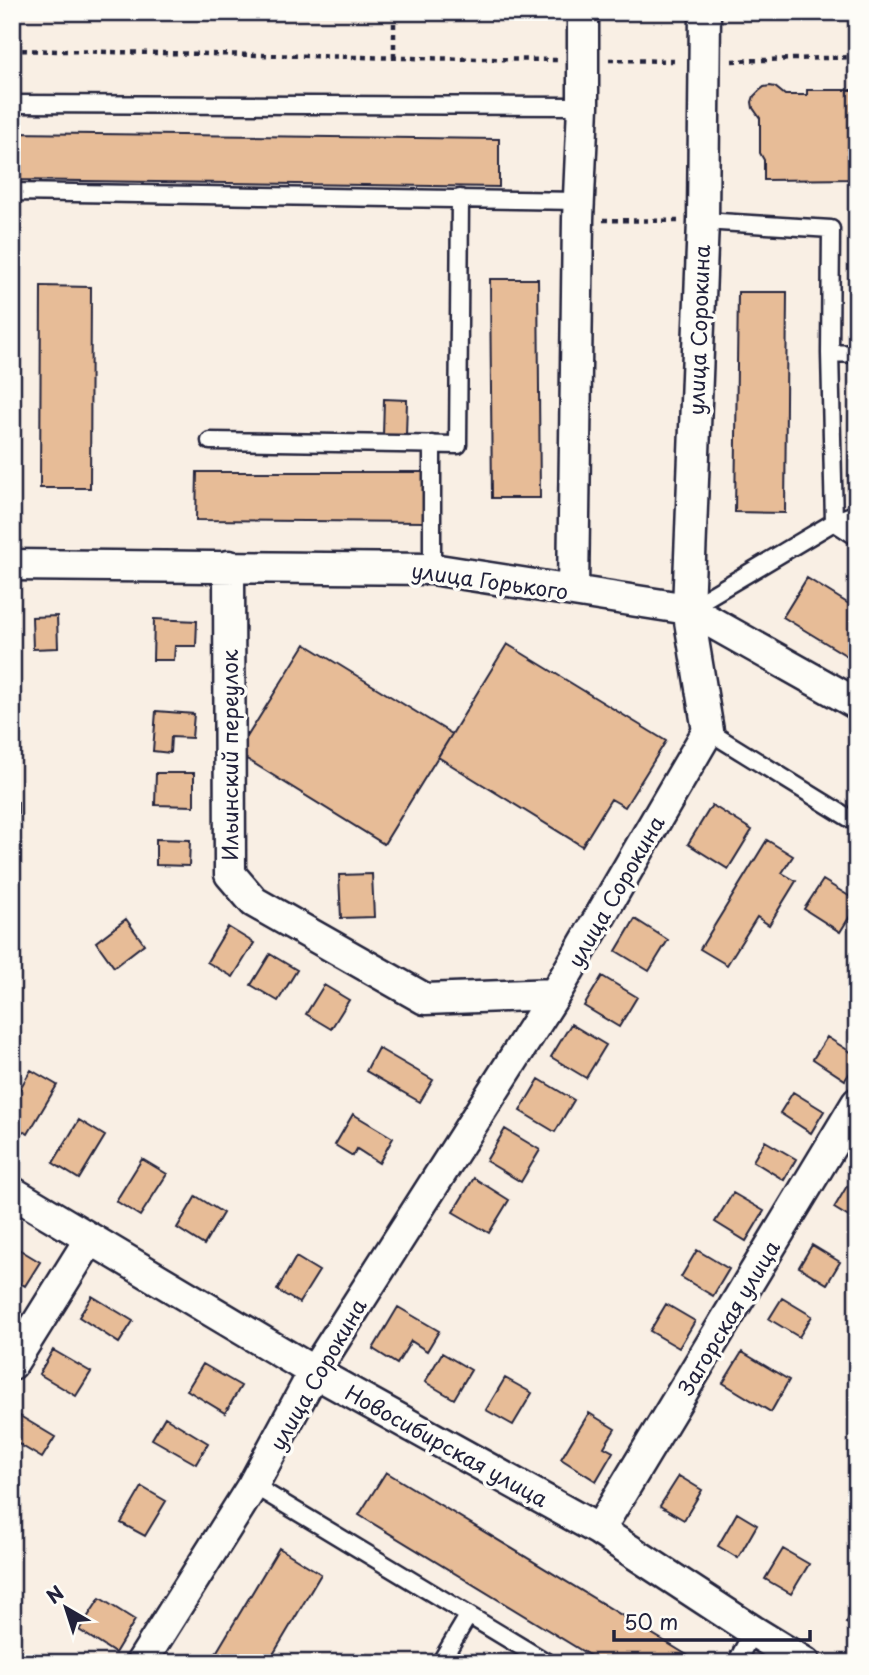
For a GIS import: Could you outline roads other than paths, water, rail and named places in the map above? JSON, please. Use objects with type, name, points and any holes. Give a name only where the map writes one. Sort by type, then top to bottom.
[{"type":"street","points":[[573,591],[583,12]]},
{"type":"street","name":"улица Сорокина","points":[[141,1663],[253,1485],[314,1372],[555,994],[708,731],[688,609],[703,221],[705,12]]},
{"type":"street","name":"улица Горького","points":[[12,565],[432,569],[688,609],[857,704]]},
{"type":"street","name":"Ильинский переулок","points":[[229,566],[230,874],[254,902],[425,999],[555,994]]},
{"type":"street","name":"Загорская улица","points":[[599,1530],[857,1103]]},
{"type":"street","name":"Новосибирская улица","points":[[12,1192],[314,1372],[599,1530],[805,1663]]},
{"type":"street","points":[[12,1364],[90,1239]]},
{"type":"lane","points":[[12,104],[583,106]]},
{"type":"lane","points":[[12,192],[460,198],[578,210]]},
{"type":"lane","points":[[210,441],[458,445],[460,198]]},
{"type":"lane","points":[[703,221],[831,229],[830,353],[834,522]]},
{"type":"lane","points":[[830,353],[857,354]]},
{"type":"lane","points":[[432,444],[432,569]]},
{"type":"lane","points":[[688,609],[834,522],[857,513]]},
{"type":"lane","points":[[834,522],[857,537]]},
{"type":"lane","points":[[708,731],[857,823]]},
{"type":"lane","points":[[253,1485],[548,1663]]},
{"type":"lane","points":[[440,1663],[468,1616]]},
{"type":"lane","points":[[736,1663],[753,1631]]}]
